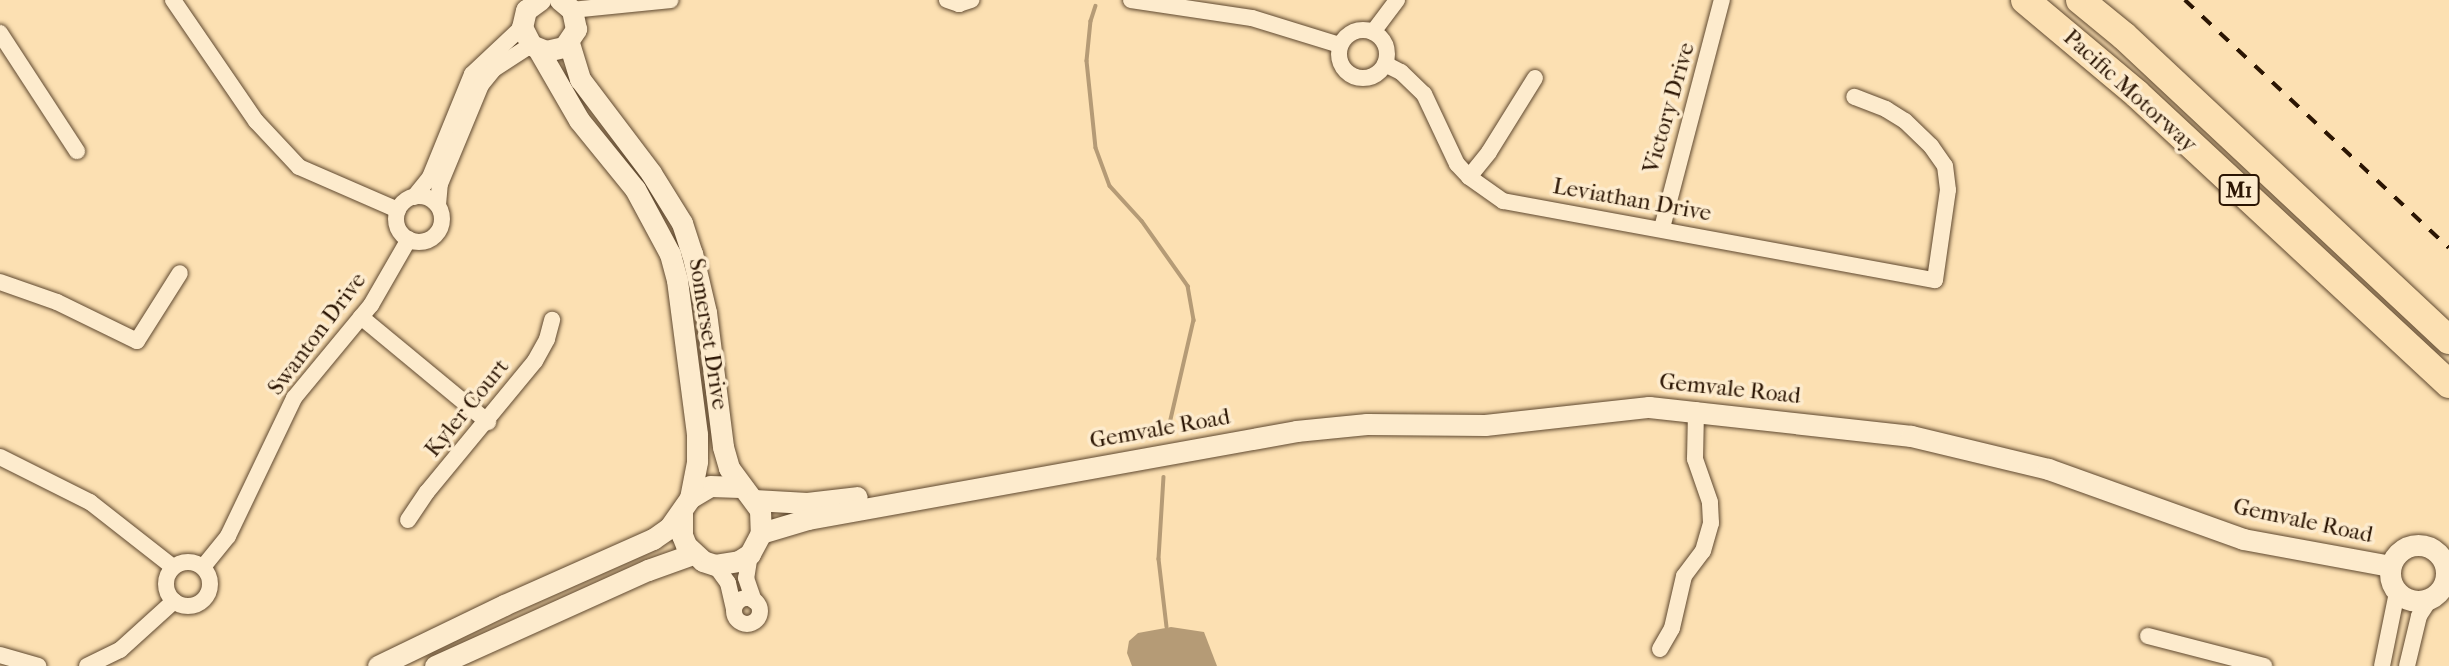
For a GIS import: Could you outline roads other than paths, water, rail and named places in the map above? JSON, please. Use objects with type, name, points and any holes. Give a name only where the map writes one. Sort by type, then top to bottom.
[{"type":"highway","name":"Pacific Motorway","points":[[2025,0],[2137,94],[2449,384]]},
{"type":"highway","name":"Pacific Motorway","points":[[2080,0],[2124,36],[2449,340]]},
{"type":"main road","points":[[534,2],[523,18],[530,40],[556,51],[569,43]]},
{"type":"main road","name":"Somerset Drive","points":[[566,5],[576,29],[569,43],[580,79],[657,181],[682,223],[704,302],[723,447],[729,468],[760,510],[761,533]]},
{"type":"main road","name":"Somerset Drive","points":[[530,40],[579,120],[635,189],[670,254],[678,291],[697,434],[697,461],[682,535],[693,554]]},
{"type":"main road","name":"Gemvale Road","points":[[761,533],[798,521],[1340,425],[1485,425],[1649,407],[1696,410],[1930,440],[2048,469],[2244,539],[2390,566]]},
{"type":"main road","points":[[378,666],[504,605],[653,539],[669,528],[686,505],[710,485],[747,494]]},
{"type":"main road","name":"Gemvale Road","points":[[747,494],[807,503],[915,491],[967,490]]},
{"type":"main road","points":[[435,666],[648,570],[693,554],[715,565],[727,565],[750,554],[761,533]]},
{"type":"main road","points":[[2409,545],[2427,545],[2443,557],[2447,567],[2447,582],[2430,599],[2411,600],[2397,592],[2390,576],[2390,566],[2399,551],[2409,545]]},
{"type":"street","points":[[173,0],[256,121],[299,167],[398,209]]},
{"type":"street","points":[[566,5],[670,0]]},
{"type":"street","points":[[947,0],[960,4],[971,0]]},
{"type":"street","points":[[1131,0],[1252,18],[1340,45]]},
{"type":"street","points":[[1373,32],[1397,0]]},
{"type":"street","name":"Victory Drive","points":[[1662,228],[1722,0]]},
{"type":"street","points":[[1354,31],[1373,32],[1386,48],[1385,64],[1375,76],[1357,78],[1341,67],[1340,45],[1354,31]]},
{"type":"street","points":[[0,33],[77,151]]},
{"type":"street","points":[[398,209],[414,197],[430,177],[472,74],[530,40]]},
{"type":"street","points":[[398,209],[398,227],[409,239],[424,242],[437,234],[443,220],[438,205],[440,184],[481,85],[494,69],[530,40]]},
{"type":"street","name":"Leviathan Drive","points":[[1385,64],[1401,72],[1424,94],[1441,125],[1457,164],[1469,177],[1503,201],[1662,228],[1934,280],[1948,190],[1945,166],[1931,146],[1905,121],[1886,109],[1854,97]]},
{"type":"street","points":[[1469,177],[1497,141],[1535,78]]},
{"type":"street","points":[[414,197],[428,198],[438,205]]},
{"type":"street","name":"Swanton Drive","points":[[203,567],[228,536],[294,398],[361,317],[409,239]]},
{"type":"street","points":[[0,282],[57,302],[137,341],[180,273]]},
{"type":"street","points":[[361,317],[488,422]]},
{"type":"street","name":"Kyler Court","points":[[408,520],[427,492],[488,422],[535,361],[547,339],[552,320]]},
{"type":"street","points":[[1660,649],[1672,628],[1684,576],[1703,551],[1711,523],[1710,502],[1695,458],[1696,410]]},
{"type":"street","points":[[0,457],[90,502],[173,567]]},
{"type":"street","points":[[715,565],[727,583],[735,616],[741,622],[761,623],[746,578],[750,554]]},
{"type":"street","points":[[190,561],[203,567],[210,578],[204,599],[187,606],[174,601],[167,591],[166,582],[173,567],[190,561]]},
{"type":"street","points":[[2382,666],[2397,592]]},
{"type":"street","points":[[734,608],[743,599],[754,601]]},
{"type":"street","points":[[2407,666],[2419,616],[2430,599]]},
{"type":"street","points":[[87,666],[120,650],[174,601]]},
{"type":"street","points":[[2147,636],[2211,659],[2264,666]]},
{"type":"street","points":[[0,655],[38,666]]},
{"type":"waterway","points":[[1096,6],[1091,21],[1087,61],[1096,148],[1110,186],[1142,221],[1188,286],[1194,320],[1168,433]]},
{"type":"waterway","points":[[1164,477],[1159,559],[1167,627]]},
{"type":"railway","points":[[2185,0],[2449,248]]}]
